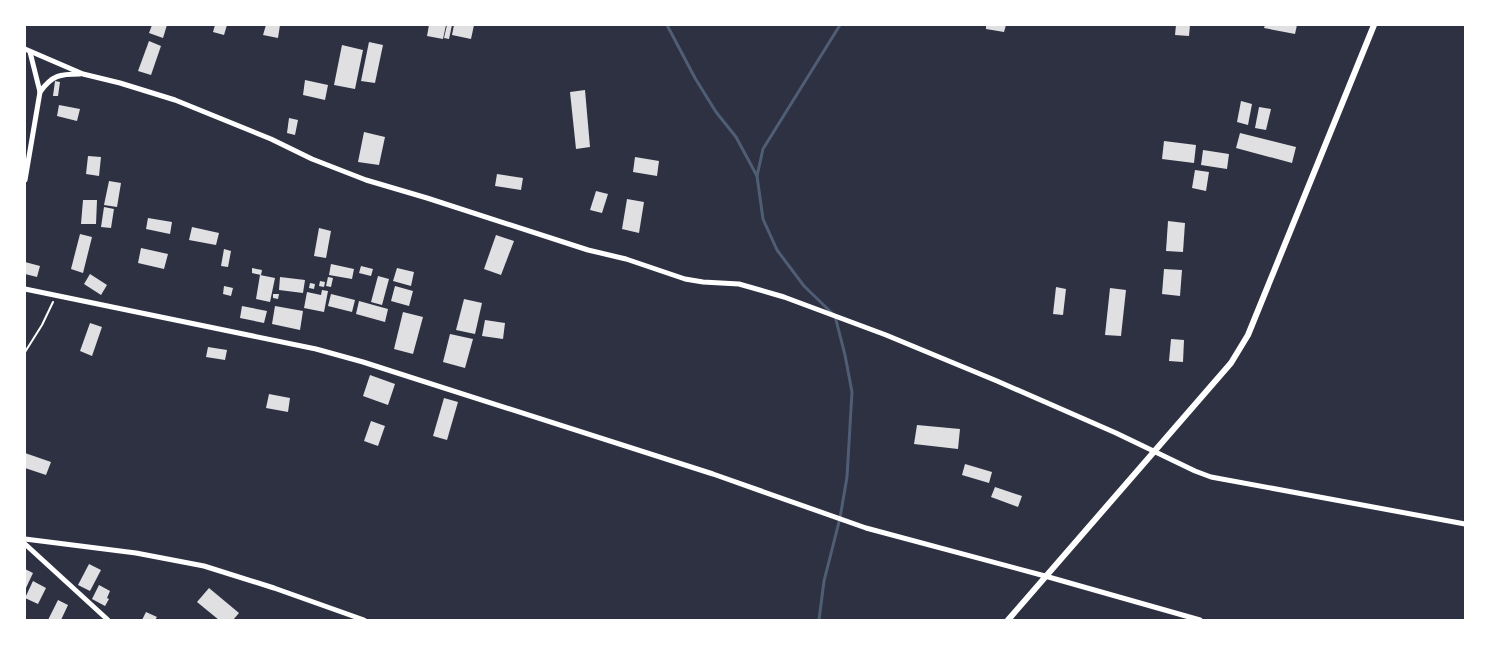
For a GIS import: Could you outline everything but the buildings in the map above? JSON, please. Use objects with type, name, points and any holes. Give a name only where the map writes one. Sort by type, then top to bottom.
[{"type":"street","points":[[1008,620],[1231,362],[1248,335],[1374,25]]},
{"type":"street","points":[[27,51],[83,74],[175,100],[366,180],[588,250],[626,259],[685,279],[739,284],[784,297],[886,335],[997,381],[1211,477],[1465,524]]},
{"type":"street","points":[[27,51],[40,92]]},
{"type":"street","points":[[25,180],[40,92],[47,82],[54,77],[66,74],[83,74]]},
{"type":"street","points":[[25,289],[316,349],[363,362],[713,474],[866,528],[1200,620]]},
{"type":"street","points":[[25,539],[136,553],[204,566],[274,588],[364,620]]},
{"type":"street","points":[[25,544],[108,620]]},
{"type":"path","points":[[25,352],[39,330],[56,296]]},
{"type":"waterway","points":[[667,25],[695,78],[716,112],[736,137],[757,176]]},
{"type":"waterway","points":[[819,620],[824,581],[840,518],[847,477],[852,392],[835,316],[804,286],[777,250],[763,219],[757,176],[763,149],[840,25]]}]
